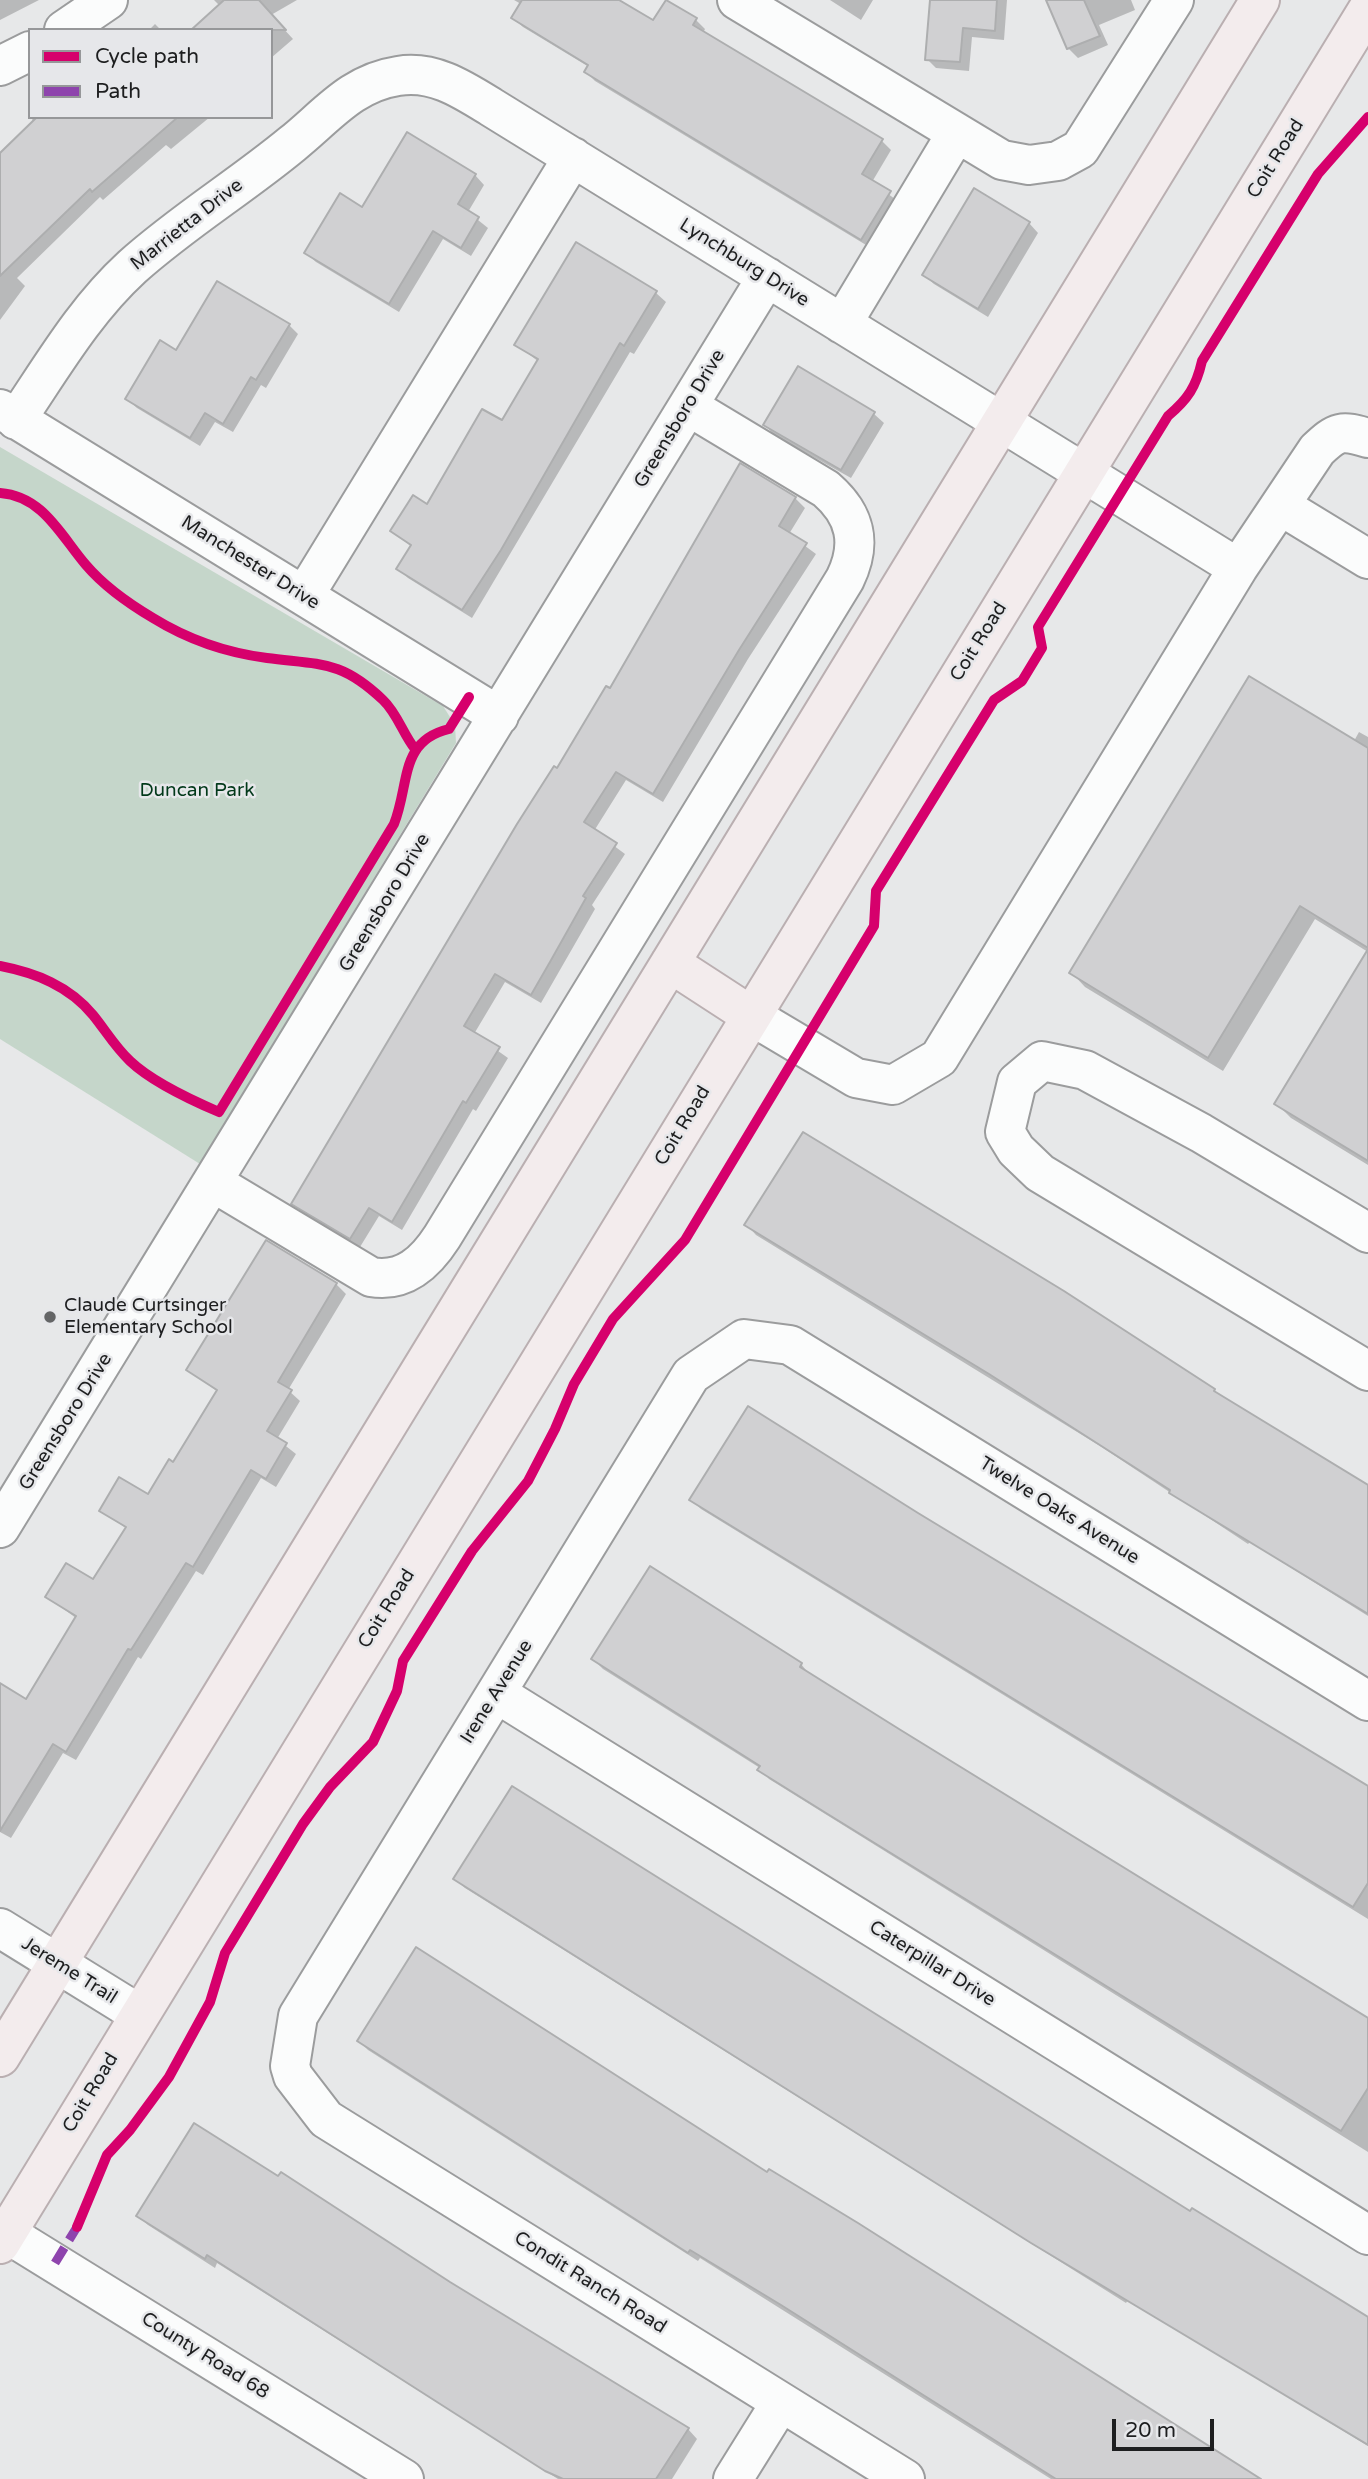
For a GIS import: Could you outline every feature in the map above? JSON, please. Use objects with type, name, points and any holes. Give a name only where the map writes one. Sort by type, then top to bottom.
[{"type":"main road","points":[[0,2057],[1261,0]]},
{"type":"main road","name":"Coit Road","points":[[3,2239],[1368,9]]},
{"type":"main road","points":[[670,963],[750,1015]]},
{"type":"street","points":[[67,28],[108,0]]},
{"type":"street","points":[[737,0],[1002,160],[1029,165],[1058,161],[1080,149],[1174,0]]},
{"type":"street","points":[[0,66],[28,52]]},
{"type":"street","name":"Lynchburg Drive","points":[[397,76],[418,74],[456,86],[1238,568]]},
{"type":"street","name":"Marrietta Drive","points":[[8,414],[87,315],[131,268],[188,221],[293,144],[339,100],[362,88],[397,76]]},
{"type":"street","points":[[842,324],[956,134]]},
{"type":"street","points":[[304,596],[573,157]]},
{"type":"street","name":"Greensboro Drive","points":[[0,1528],[214,1183],[767,277]]},
{"type":"street","points":[[214,1183],[371,1277],[383,1279],[400,1275],[422,1262],[442,1237],[845,579],[852,564],[855,542],[853,523],[845,507],[826,489],[688,406]]},
{"type":"street","name":"Manchester Drive","points":[[8,414],[499,716]]},
{"type":"street","points":[[750,1015],[856,1078],[893,1085],[939,1058],[1238,568],[1317,450],[1331,437],[1346,431],[1368,438]]},
{"type":"street","points":[[1281,506],[1368,559]]},
{"type":"street","points":[[1368,1233],[1201,1133],[1085,1070],[1042,1061],[1017,1082],[1008,1109],[1005,1132],[1016,1150],[1040,1173],[1368,1371]]},
{"type":"street","name":"Irene Avenue","points":[[291,2071],[298,2016],[691,1375],[744,1339]]},
{"type":"street","name":"Twelve Oaks Avenue","points":[[744,1339],[790,1345],[1368,1701]]},
{"type":"street","name":"Caterpillar Drive","points":[[496,1693],[1368,2235]]},
{"type":"street","name":"Jereme Trail","points":[[0,1928],[139,2014]]},
{"type":"street","name":"Condit Ranch Road","points":[[291,2071],[326,2119],[905,2479]]},
{"type":"street","name":"County Road 68","points":[[3,2239],[404,2479]]},
{"type":"street","points":[[733,2479],[781,2402]]},
{"type":"green space","name":"Duncan Park","points":[[0,447],[443,706],[455,725],[456,743],[200,1164],[0,1039]]},
{"type":"building","points":[[224,0],[259,0],[286,30],[273,28],[193,28]]},
{"type":"building","points":[[522,0],[619,0],[653,20],[666,0],[697,18],[693,25],[883,139],[862,174],[891,191],[861,240],[584,72],[588,65],[511,18]]},
{"type":"building","points":[[930,0],[997,0],[995,31],[963,28],[960,62],[925,60]]},
{"type":"building","points":[[1046,0],[1084,0],[1100,36],[1067,49]]},
{"type":"building","points":[[35,119],[176,119],[92,192],[90,189],[0,276],[0,153]]},
{"type":"building","points":[[407,132],[476,174],[458,204],[479,217],[461,248],[433,231],[389,304],[304,253],[340,193],[362,207]]},
{"type":"building","points":[[974,188],[1030,222],[978,309],[922,275]]},
{"type":"building","points":[[576,242],[657,291],[624,346],[620,343],[501,550],[462,610],[396,569],[411,545],[390,531],[413,495],[427,504],[482,409],[502,420],[538,359],[514,345]]},
{"type":"building","points":[[217,281],[290,324],[256,380],[251,377],[223,424],[205,413],[190,438],[125,399],[160,340],[176,350]]},
{"type":"building","points":[[798,366],[875,412],[841,470],[763,425]]},
{"type":"building","points":[[740,463],[796,497],[779,526],[807,543],[653,794],[616,772],[584,822],[617,843],[583,896],[586,898],[550,962],[531,995],[495,974],[464,1026],[500,1047],[466,1103],[463,1101],[392,1222],[369,1208],[350,1239],[291,1204],[517,824],[554,766],[557,768],[606,686],[610,688]]},
{"type":"building","points":[[1249,676],[1368,748],[1368,948],[1300,906],[1208,1058],[1069,973]]},
{"type":"building","points":[[1368,949],[1368,1161],[1274,1104]]},
{"type":"building","points":[[803,1132],[1064,1291],[1215,1389],[1214,1391],[1368,1485],[1368,1614],[1169,1493],[1170,1490],[989,1374],[744,1225]]},
{"type":"building","points":[[266,1240],[337,1283],[278,1382],[292,1390],[267,1431],[287,1443],[266,1479],[251,1470],[193,1567],[186,1563],[131,1650],[128,1649],[66,1752],[53,1744],[0,1831],[0,1683],[26,1699],[76,1616],[45,1597],[66,1563],[93,1579],[126,1527],[99,1511],[119,1477],[148,1494],[169,1459],[173,1462],[217,1390],[186,1370]]},
{"type":"building","points":[[748,1406],[918,1513],[1368,1786],[1368,1883],[1353,1907],[689,1500]]},
{"type":"building","points":[[650,1566],[802,1663],[800,1667],[1368,2018],[1368,2088],[1341,2131],[757,1770],[760,1766],[591,1659]]},
{"type":"building","points":[[512,1786],[1190,2211],[1192,2208],[1368,2317],[1368,2445],[1031,2243],[453,1879]]},
{"type":"building","points":[[416,1947],[767,2172],[769,2169],[858,2223],[1261,2479],[1056,2479],[781,2305],[690,2250],[688,2253],[357,2041]]},
{"type":"building","points":[[194,2123],[278,2176],[281,2172],[450,2282],[689,2428],[656,2479],[563,2479],[545,2471],[207,2255],[205,2259],[136,2216]]},
{"type":"marked path","points":[[55,2263],[77,2227]]},
{"type":"cycle path","points":[[77,2227],[107,2155],[130,2130],[169,2077],[210,2002],[225,1953],[303,1824],[330,1787],[373,1742],[397,1691],[403,1661],[472,1551],[528,1481],[555,1429],[574,1384],[613,1319],[685,1240],[874,926],[876,891],[994,700],[1022,681],[1042,648],[1038,627],[1168,416],[1190,392],[1202,361],[1318,174],[1368,117]]},
{"type":"cycle path","points":[[0,493],[28,501],[40,509],[101,580],[127,601],[166,626],[223,649],[330,667],[355,678],[388,705],[415,749]]},
{"type":"cycle path","points":[[0,966],[39,977],[63,989],[84,1005],[139,1069],[172,1090],[219,1112],[394,824],[414,754],[422,743],[433,735],[449,729],[469,697]]},
{"type":"place","name":"Claude Curtsinger Elementary School","points":[[50,1317]]}]
